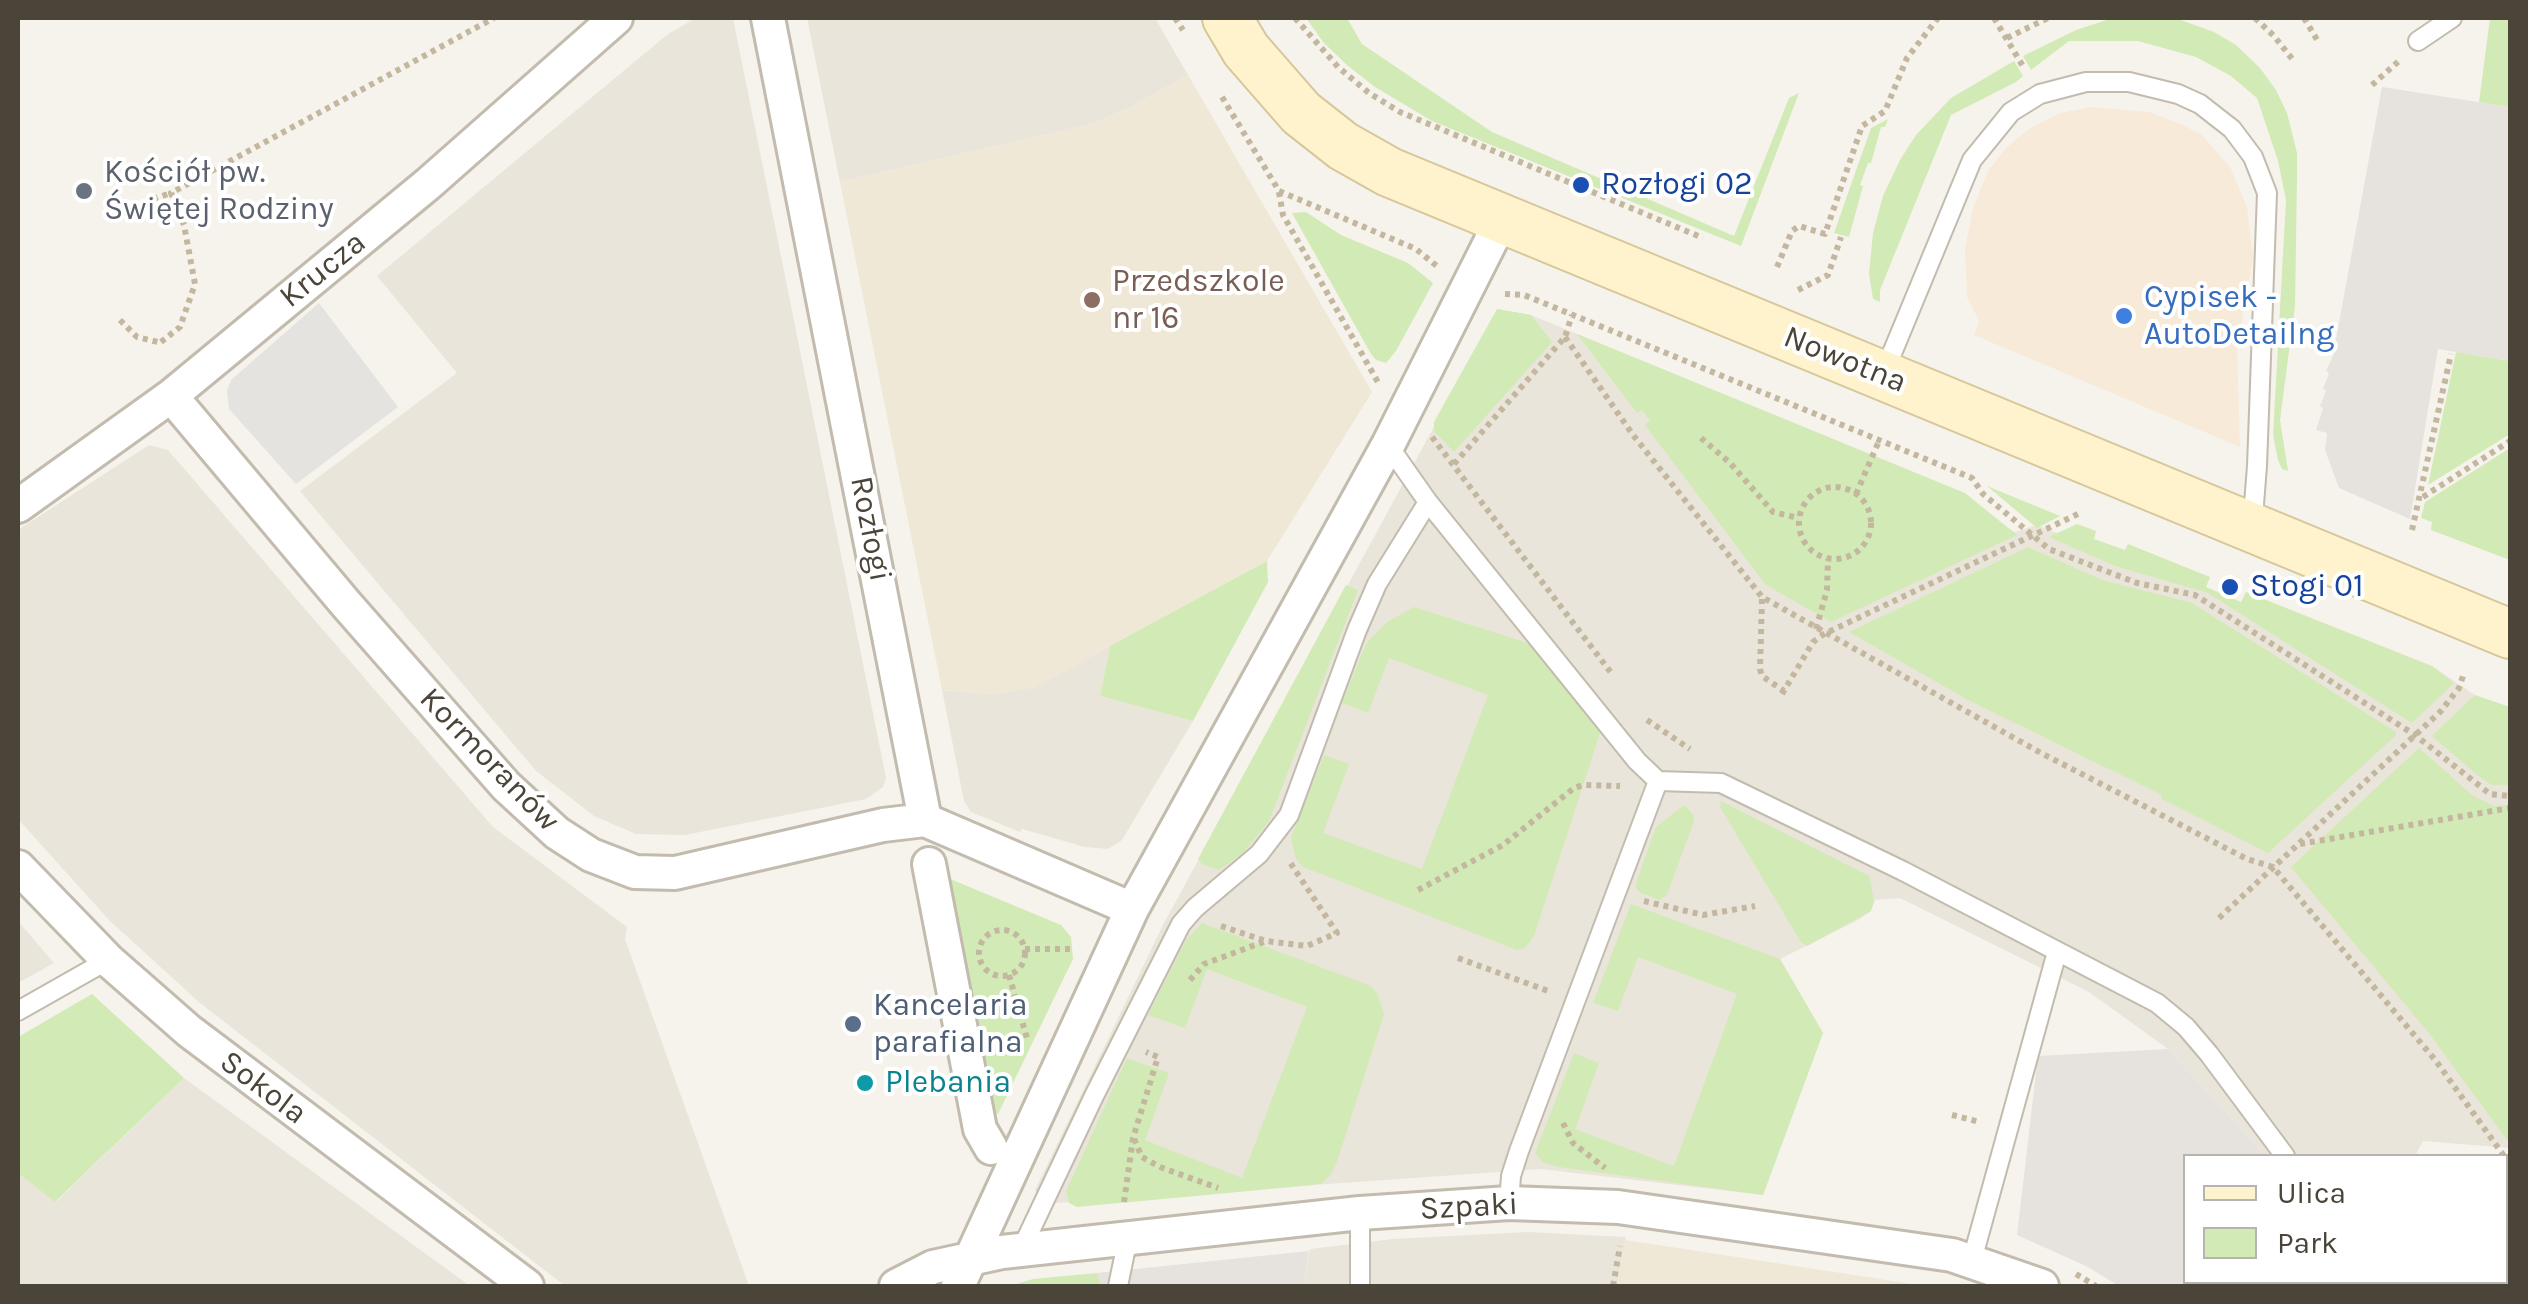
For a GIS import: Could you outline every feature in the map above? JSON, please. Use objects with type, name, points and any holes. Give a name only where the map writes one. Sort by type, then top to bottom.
[{"type":"street","name":"Krucza","points":[[18,506],[172,396],[428,184],[616,18]]},
{"type":"street","name":"Rozłogi","points":[[768,18],[924,820]]},
{"type":"street","name":"Nowotna","points":[[1227,18],[1246,50],[1301,113],[1344,146],[1388,172],[2510,634]]},
{"type":"street","points":[[965,1272],[1132,909],[1388,445],[1502,219]]},
{"type":"street","name":"Kormoranów","points":[[172,396],[346,604],[506,786],[557,833],[591,855],[635,872],[674,873],[924,820]]},
{"type":"street","points":[[924,820],[1132,909]]},
{"type":"street","points":[[929,864],[980,1129],[991,1148]]},
{"type":"street","name":"Sokola","points":[[18,867],[108,960],[217,1054],[528,1286]]},
{"type":"street","name":"Szpaki","points":[[896,1286],[933,1267],[965,1272],[1021,1250],[1126,1225],[1509,1203],[1618,1207],[1972,1260],[2042,1286]]},
{"type":"lane","points":[[2418,41],[2452,18]]},
{"type":"lane","points":[[1883,376],[1972,160],[2010,112],[2040,94],[2072,84],[2129,82],[2168,90],[2200,104],[2226,123],[2246,146],[2260,171],[2269,206],[2257,466],[2249,526]]},
{"type":"lane","points":[[1388,445],[1428,502],[1637,761],[1658,781],[1722,783],[1903,871],[2157,1003],[2186,1027],[2283,1154]]},
{"type":"lane","points":[[1021,1250],[1182,924],[1260,854],[1282,826],[1357,630],[1378,584],[1428,502]]},
{"type":"lane","points":[[1509,1203],[1511,1176],[1658,781]]},
{"type":"lane","points":[[1972,1260],[2057,952]]},
{"type":"lane","points":[[18,1011],[108,960]]},
{"type":"lane","points":[[1360,1213],[1360,1286]]},
{"type":"lane","points":[[1118,1286],[1126,1225]]},
{"type":"path","points":[[154,198],[171,193],[494,18]]},
{"type":"path","points":[[1295,18],[1338,67],[1400,112],[1703,238]]},
{"type":"path","points":[[1777,267],[1792,231],[1799,226],[1825,234],[1862,126],[1885,112],[1907,58],[1938,18]]},
{"type":"path","points":[[1994,18],[2040,94]]},
{"type":"path","points":[[2006,38],[2048,18]]},
{"type":"path","points":[[2255,18],[2293,60]]},
{"type":"path","points":[[2304,18],[2319,42]]},
{"type":"path","points":[[1279,191],[1283,216],[1383,390]]},
{"type":"path","points":[[161,342],[180,327],[195,284],[184,225],[171,193]]},
{"type":"path","points":[[1814,283],[1828,276],[1841,237]]},
{"type":"path","points":[[1454,464],[1565,337],[1572,315]]},
{"type":"path","points":[[120,320],[137,337],[161,342],[168,349]]},
{"type":"path","points":[[1565,337],[1634,435],[1762,598],[2057,762],[2247,859],[2273,867],[2436,1061],[2505,1154]]},
{"type":"path","points":[[2412,530],[2451,354]]},
{"type":"path","points":[[1425,428],[1621,688]]},
{"type":"path","points":[[1702,438],[1773,512],[1799,518]]},
{"type":"path","points":[[1856,494],[1879,440]]},
{"type":"path","points":[[2422,498],[2510,441]]},
{"type":"path","points":[[1972,478],[1983,494],[2049,548],[2137,583],[2196,595],[2415,734],[2490,794],[2510,796]]},
{"type":"path","points":[[1839,487],[1856,494],[1870,514],[1868,538],[1852,556],[1828,559],[1806,545],[1799,518],[1807,501],[1821,490],[1839,487]]},
{"type":"path","points":[[1762,598],[1760,670],[1783,693],[1820,632],[2078,514]]},
{"type":"path","points":[[1820,632],[1828,559]]},
{"type":"path","points":[[2218,918],[2415,734],[2459,688],[2464,673]]},
{"type":"path","points":[[1644,718],[1672,740],[1706,758]]},
{"type":"path","points":[[1418,890],[1503,846],[1574,788],[1592,787]]},
{"type":"path","points":[[2298,845],[2510,808]]},
{"type":"path","points":[[1191,914],[1266,941],[1308,946],[1337,933],[1288,858],[1282,826]]},
{"type":"path","points":[[1613,900],[1634,899],[1703,914],[1755,906]]},
{"type":"path","points":[[999,930],[1011,931],[1025,949],[1022,966],[1009,975],[992,974],[983,966],[979,949],[984,938],[999,930]]},
{"type":"path","points":[[1025,949],[1081,949],[1077,934]]},
{"type":"path","points":[[1136,1013],[1169,1004],[1204,964],[1266,941]]},
{"type":"path","points":[[1458,958],[1575,1001]]},
{"type":"path","points":[[1009,975],[1032,1058]]},
{"type":"path","points":[[1126,1225],[1134,1138],[1158,1056]]},
{"type":"path","points":[[1554,1057],[1562,1121],[1574,1143],[1613,1174]]},
{"type":"path","points":[[1134,1138],[1142,1157],[1160,1168],[1232,1192]]},
{"type":"path","points":[[1612,1286],[1624,1230]]},
{"type":"shaded area","points":[[696,18],[733,18],[886,778],[883,787],[866,799],[685,835],[636,834],[594,816],[536,771],[300,491],[457,373],[377,276],[668,34]]},
{"type":"shaded area","points":[[807,18],[1155,18],[1188,75],[1092,124],[840,182]]},
{"type":"shaded area","name":"Przedszkole nr 16","points":[[1188,75],[1372,392],[1267,561],[1035,687],[992,694],[942,690],[840,182],[1092,124]]},
{"type":"shaded area","points":[[2382,87],[2510,107],[2510,361],[2438,349],[2410,519],[2339,488],[2325,450],[2327,433],[2316,430]]},
{"type":"shaded area","points":[[2092,107],[2149,112],[2183,125],[2202,135],[2230,167],[2247,207],[2253,257],[2237,349],[2240,447],[1974,335],[1979,321],[1967,297],[1965,249],[1973,208],[1988,171],[2006,148],[2030,128],[2060,113]]},
{"type":"shaded area","points":[[319,303],[398,407],[296,484],[229,409],[227,390],[231,380]]},
{"type":"shaded area","points":[[1498,309],[1531,315],[1845,444],[2015,532],[2037,525],[2371,657],[2432,666],[2475,695],[2510,728],[2510,1148],[2423,1141],[2416,1154],[2263,1154],[2168,1049],[2089,992],[1900,898],[1875,900],[1871,911],[1858,920],[1780,959],[1823,1033],[1763,1195],[1541,1169],[1043,1204],[1035,1190],[1163,925]]},
{"type":"shaded area","points":[[149,445],[168,450],[493,827],[627,927],[625,939],[749,1286],[565,1286],[200,1003],[109,920],[18,819],[18,530]]},
{"type":"shaded area","points":[[1110,646],[1100,696],[1193,721],[1122,840],[1108,849],[1085,847],[1022,829],[1020,832],[971,812],[964,801],[942,690],[992,694],[1035,687]]},
{"type":"shaded area","points":[[18,921],[54,963],[18,983]]},
{"type":"shaded area","points":[[2168,1049],[2263,1154],[2183,1154],[2183,1284],[2259,1286],[2119,1286],[2086,1266],[2017,1235],[2038,1056]]},
{"type":"shaded area","points":[[184,1078],[470,1286],[18,1286],[18,1173],[56,1202]]},
{"type":"shaded area","points":[[1528,1232],[1626,1237],[1617,1286],[1303,1286],[1310,1249],[1393,1239]]},
{"type":"shaded area","points":[[1625,1240],[1874,1278],[1924,1286],[1617,1286]]},
{"type":"shaded area","points":[[1309,1251],[1303,1286],[1101,1286],[1097,1273]]},
{"type":"green space","points":[[1306,18],[1347,18],[1362,44],[1492,132],[1734,236],[1789,98],[1799,93],[1741,246],[1432,121],[1347,65]]},
{"type":"green space","points":[[2113,18],[2175,18],[2214,32],[2236,45],[2260,68],[2287,113],[2297,153],[2295,306],[2280,420],[2288,471],[2282,469],[2278,460],[2273,435],[2286,200],[2257,98],[2231,76],[2196,57],[2138,41],[2069,41],[2031,70],[2023,56],[2076,30]]},
{"type":"green space","points":[[2490,18],[2510,18],[2510,107],[2479,102]]},
{"type":"green space","points":[[2014,61],[2023,76],[2016,82],[1951,115],[1880,290],[1880,302],[1873,299],[1869,274],[1873,233],[1883,196],[1900,160],[1916,135],[1951,98]]},
{"type":"green space","points":[[1888,119],[1885,127],[1881,127],[1860,185],[1863,186],[1849,237],[1834,233],[1871,128]]},
{"type":"green space","points":[[1306,212],[1341,235],[1408,263],[1433,283],[1386,363],[1371,354],[1292,213]]},
{"type":"green space","points":[[1497,309],[1531,315],[1552,342],[1454,452],[1434,431],[1434,422]]},
{"type":"green space","points":[[1577,334],[1965,493],[2017,535],[1831,622],[1766,585],[1645,425],[1650,420],[1642,410],[1637,413]]},
{"type":"green space","points":[[2456,352],[2510,361],[2510,434],[2428,485]]},
{"type":"green space","points":[[2510,448],[2510,560],[2431,530],[2432,522],[2421,518],[2425,502]]},
{"type":"green space","points":[[1987,486],[2060,516],[2037,528]]},
{"type":"green space","points":[[2077,524],[2096,531],[2094,539],[2125,550],[2128,544],[2210,577],[2206,587],[2241,602],[2246,592],[2432,666],[2454,683],[2412,723],[2208,593],[2118,567],[2049,537]]},
{"type":"green space","points":[[2028,547],[2102,580],[2192,603],[2396,735],[2268,853],[2162,799],[2162,795],[1970,701],[1849,632]]},
{"type":"green space","points":[[1267,561],[1268,582],[1193,721],[1100,696],[1110,646]]},
{"type":"green space","points":[[1346,585],[1358,590],[1269,821],[1243,853],[1219,870],[1202,864],[1198,859]]},
{"type":"green space","points":[[1414,607],[1531,644],[1600,733],[1534,936],[1525,948],[1517,950],[1303,867],[1296,859],[1291,838],[1324,755],[1349,764],[1323,833],[1422,869],[1488,695],[1389,658],[1368,713],[1342,703],[1366,644],[1387,622]]},
{"type":"green space","points":[[2475,695],[2510,707],[2510,785],[2492,785],[2432,736]]},
{"type":"green space","points":[[2419,748],[2473,796],[2494,806],[2510,805],[2510,1144],[2429,1033],[2291,867]]},
{"type":"green space","points":[[1721,801],[1869,876],[1874,900],[1871,911],[1807,946],[1801,942],[1720,807]]},
{"type":"green space","points":[[1684,805],[1694,816],[1693,824],[1667,894],[1660,900],[1641,893],[1636,888],[1637,880],[1656,827]]},
{"type":"green space","points":[[943,876],[1061,925],[1071,937],[1073,959],[998,1114],[993,1113]]},
{"type":"green space","points":[[1631,904],[1780,959],[1823,1033],[1763,1195],[1559,1167],[1542,1162],[1535,1153],[1574,1053],[1599,1063],[1575,1129],[1674,1166],[1737,994],[1638,957],[1618,1011],[1593,1003]]},
{"type":"green space","points":[[1202,923],[1371,986],[1377,993],[1384,1014],[1337,1162],[1322,1183],[1313,1185],[1077,1207],[1069,1203],[1066,1191],[1127,1058],[1169,1073],[1145,1140],[1242,1178],[1307,1007],[1207,969],[1185,1028],[1148,1015],[1186,940]]},
{"type":"green space","points":[[92,994],[184,1078],[55,1202],[18,1173],[18,1037]]},
{"type":"green space","points":[[1097,1273],[1101,1286],[1010,1286],[1033,1279]]},
{"type":"place","name":"Rozłogi 02","points":[[1581,185]]},
{"type":"place","name":"Kościół pw. Świętej Rodziny","points":[[84,191]]},
{"type":"place","name":"Przedszkole nr 16","points":[[1092,300]]},
{"type":"place","name":"Cypisek - AutoDetailng","points":[[2124,316]]},
{"type":"place","name":"Stogi 01","points":[[2230,587]]},
{"type":"place","name":"Kancelaria parafialna","points":[[853,1024]]},
{"type":"place","name":"Plebania","points":[[865,1083]]}]
